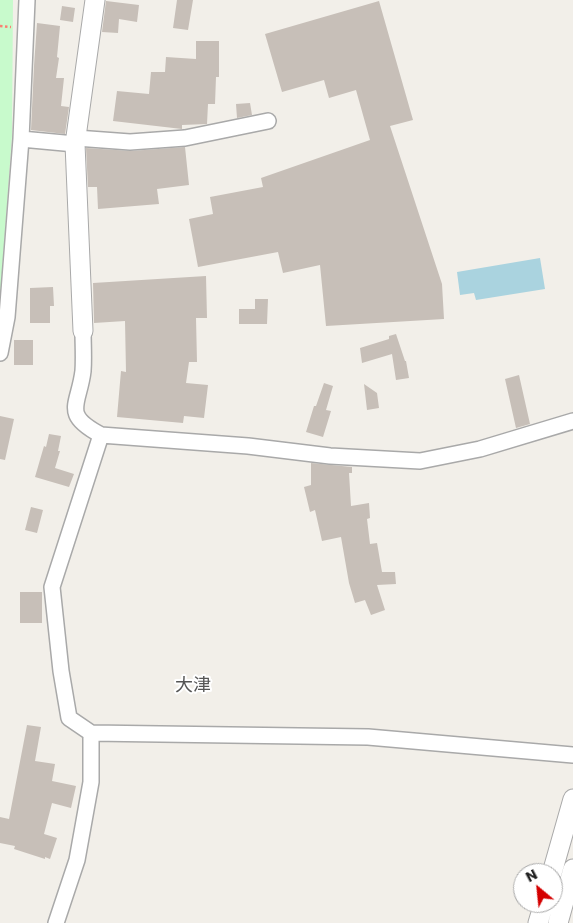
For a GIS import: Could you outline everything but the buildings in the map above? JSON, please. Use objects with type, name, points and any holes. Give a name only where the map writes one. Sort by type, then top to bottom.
[{"type":"street","points":[[0,352],[7,317],[21,139],[27,0]]},
{"type":"street","points":[[96,0],[75,141],[83,372],[74,407],[77,417],[86,427],[101,435],[248,446],[330,456],[420,461],[480,449],[573,421]]},
{"type":"street","points":[[21,139],[130,142],[185,138],[268,121]]},
{"type":"street","points":[[101,435],[52,587],[61,671],[69,718],[91,733],[368,737],[573,756]]},
{"type":"street","points":[[56,923],[77,860],[91,782],[91,733]]},
{"type":"street","points":[[555,863],[573,799]]},
{"type":"street","points":[[558,923],[573,869]]},
{"type":"green space","points":[[0,0],[13,0],[12,136],[0,299]]},
{"type":"water","points":[[540,258],[545,289],[476,300],[474,293],[460,295],[457,272]]},
{"type":"district","name":"大津","points":[[193,686]]}]
